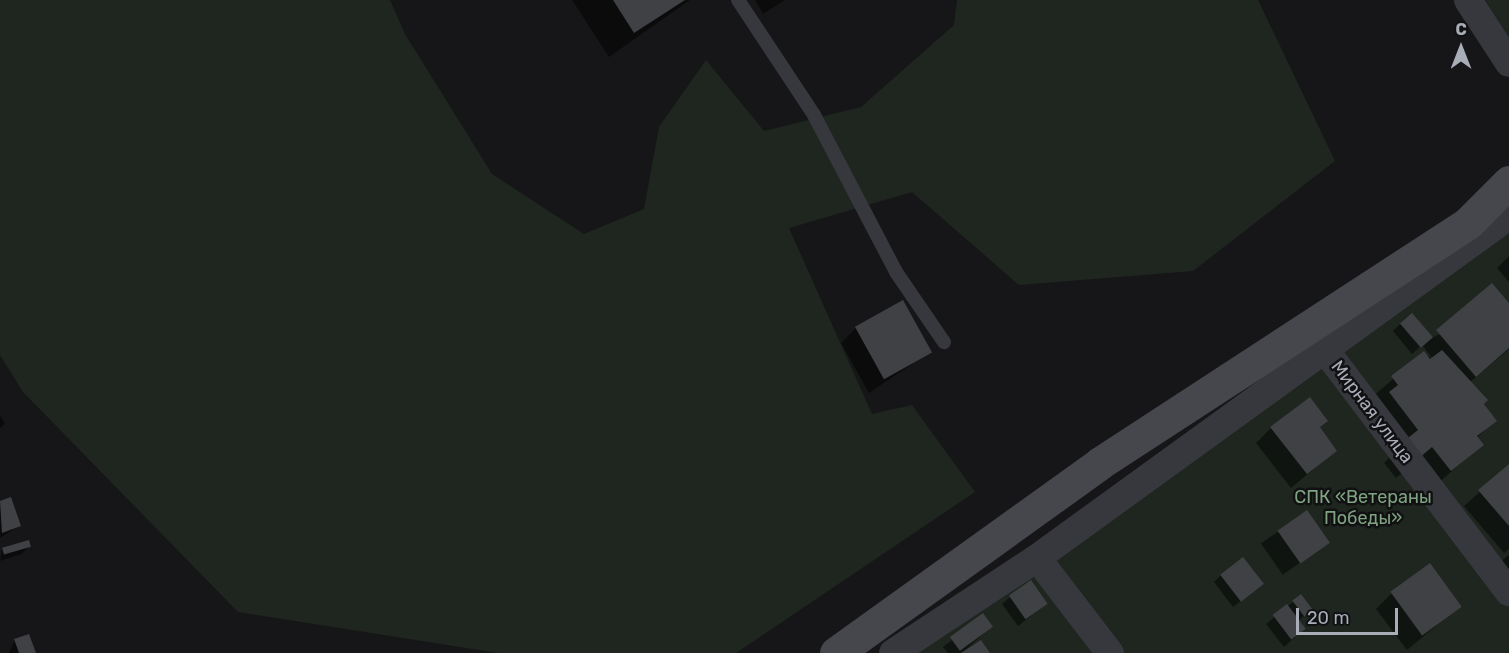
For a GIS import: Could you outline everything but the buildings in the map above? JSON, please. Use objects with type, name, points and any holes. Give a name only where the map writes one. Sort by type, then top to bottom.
[{"type":"street","points":[[1468,0],[1509,63]]},
{"type":"street","points":[[836,653],[1100,463],[1468,223],[1509,182]]},
{"type":"street","points":[[894,653],[1036,558],[1323,346],[1509,216]]},
{"type":"street","name":"Мирная улица","points":[[1323,346],[1509,592]]},
{"type":"street","points":[[1036,558],[1110,653]]},
{"type":"lane","points":[[738,0],[814,115],[896,272],[944,342]]},
{"type":"green space","points":[[0,0],[390,0],[405,34],[492,174],[584,234],[644,209],[659,127],[706,60],[764,131],[861,107],[954,25],[957,0],[1258,0],[1335,161],[1193,271],[1019,285],[912,192],[789,228],[872,414],[912,405],[975,492],[736,653],[498,653],[238,612],[23,392],[0,355]]},
{"type":"green space","points":[[1485,0],[1509,0],[1509,37]]},
{"type":"green space","name":"СПК «Ветераны Победы»","points":[[1509,233],[1509,653],[895,653]]}]
